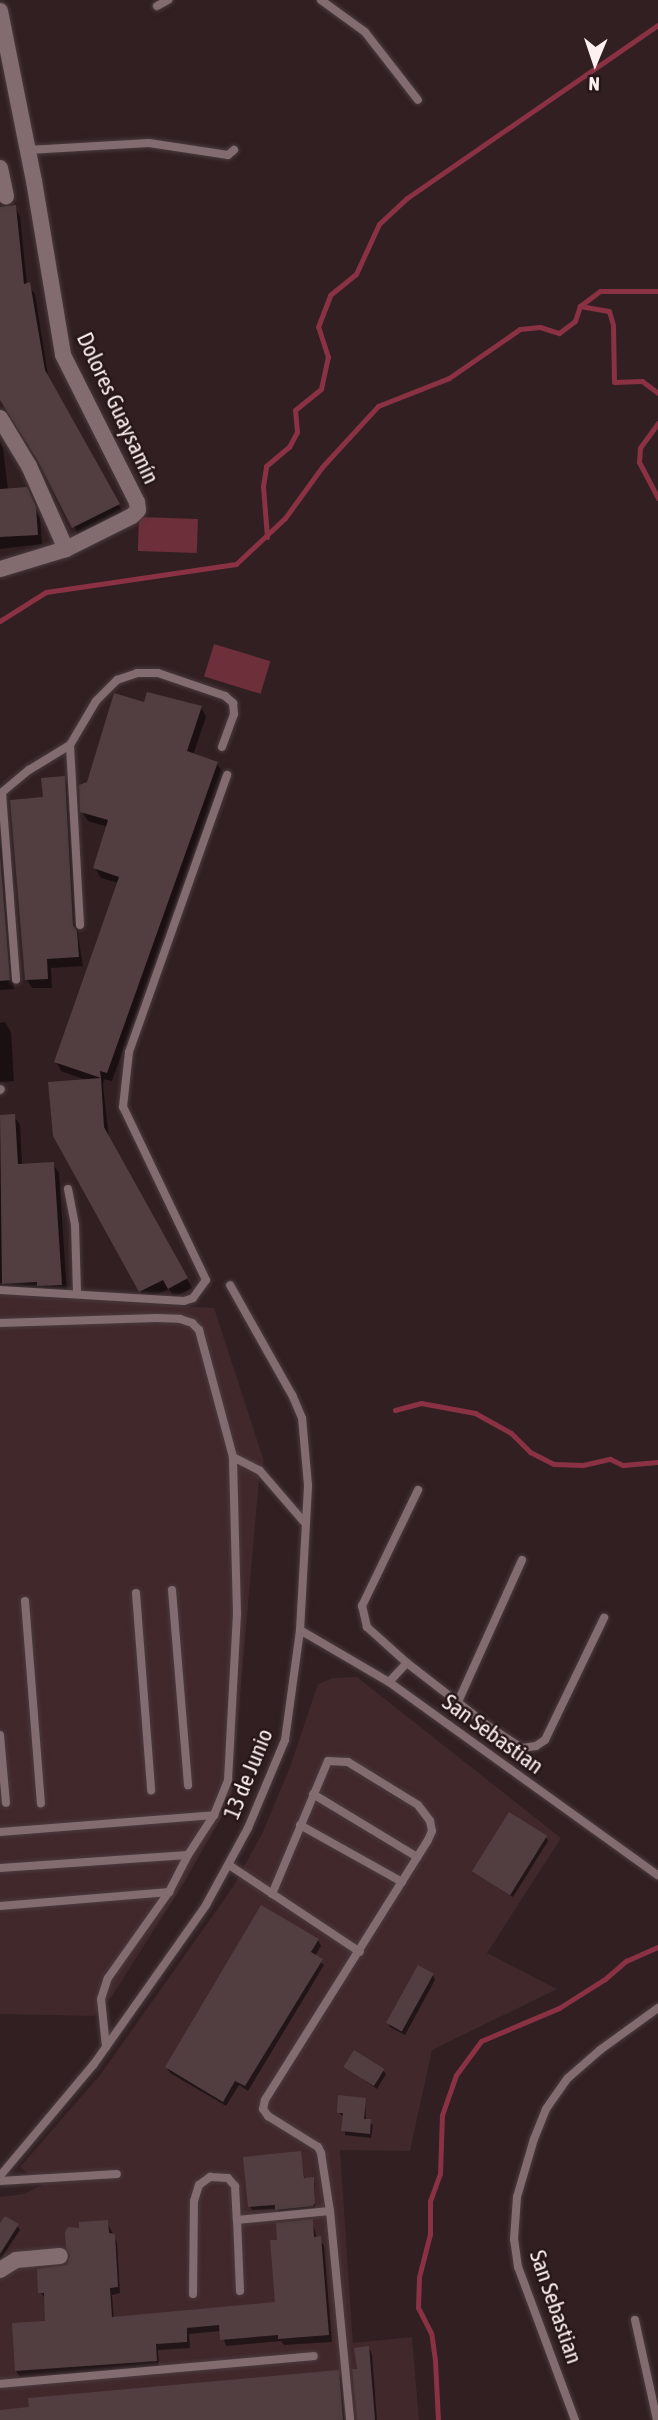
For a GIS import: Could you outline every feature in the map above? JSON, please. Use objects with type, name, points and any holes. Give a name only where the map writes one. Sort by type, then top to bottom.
[{"type":"street","name":"Dolores Guaysamín","points":[[0,11],[28,150],[63,355],[137,502],[138,510],[132,516],[66,549],[0,569]]},
{"type":"street","points":[[0,168],[6,196]]},
{"type":"street","points":[[0,418],[29,466],[66,549]]},
{"type":"street","points":[[0,2270],[16,2260],[60,2256]]},
{"type":"lane","points":[[157,6],[168,0]]},
{"type":"lane","points":[[321,0],[365,32],[418,100]]},
{"type":"lane","points":[[28,150],[149,143],[228,155],[233,150]]},
{"type":"lane","points":[[16,979],[1,793],[29,770],[70,745],[96,701],[117,680],[137,673],[158,673],[225,696],[233,703],[234,714],[222,747]]},
{"type":"lane","points":[[70,745],[80,925]]},
{"type":"lane","points":[[0,1290],[184,1301],[201,1290],[206,1280],[123,1107],[129,1052],[226,775]]},
{"type":"lane","points":[[68,1189],[75,1225],[77,1293]]},
{"type":"lane","name":"13 de Junio","points":[[0,2176],[106,2047],[206,1905],[229,1865],[285,1740],[300,1630],[308,1485],[302,1418],[292,1395],[230,1285]]},
{"type":"lane","points":[[0,1323],[156,1318],[180,1319],[192,1323],[199,1330],[233,1457],[237,1613],[228,1780],[214,1815],[188,1854],[169,1892],[104,1988],[101,2009],[106,2047]]},
{"type":"lane","points":[[233,1457],[260,1471],[304,1522]]},
{"type":"lane","points":[[418,1490],[362,1605],[367,1627],[457,1704],[522,1748],[536,1746],[545,1740],[604,1618]]},
{"type":"lane","points":[[457,1704],[522,1560]]},
{"type":"lane","points":[[172,1590],[187,1785]]},
{"type":"lane","points":[[136,1592],[151,1790]]},
{"type":"lane","points":[[25,1601],[41,1803]]},
{"type":"lane","name":"San Sebastian","points":[[300,1630],[389,1682],[658,1875]]},
{"type":"lane","points":[[389,1682],[407,1663]]},
{"type":"lane","points":[[0,1735],[6,1803]]},
{"type":"lane","points":[[272,1894],[328,1761],[348,1762],[418,1805],[430,1821],[432,1831],[417,1857],[265,2100],[263,2109],[268,2116],[318,2147],[330,2211],[350,2420]]},
{"type":"lane","points":[[313,1794],[417,1857]]},
{"type":"lane","points":[[0,1832],[214,1815]]},
{"type":"lane","points":[[300,1825],[402,1882]]},
{"type":"lane","points":[[0,1868],[188,1854]]},
{"type":"lane","points":[[229,1865],[360,1952]]},
{"type":"lane","points":[[0,1906],[169,1892]]},
{"type":"lane","name":"San Sebastian","points":[[575,2420],[518,2267],[514,2238],[517,2197],[534,2139],[547,2109],[568,2078],[600,2050],[658,2008]]},
{"type":"lane","points":[[0,2181],[117,2174]]},
{"type":"lane","points":[[192,2294],[194,2201],[199,2185],[210,2177],[228,2178],[235,2186],[240,2291]]},
{"type":"lane","points":[[237,2220],[330,2211]]},
{"type":"lane","points":[[635,2320],[657,2420]]},
{"type":"lane","points":[[0,2384],[314,2356]]},
{"type":"shaded area","points":[[139,517],[198,519],[197,553],[138,551]]},
{"type":"shaded area","points":[[214,644],[270,661],[260,694],[204,677]]},
{"type":"shaded area","points":[[0,1295],[214,1308],[264,1461],[259,1479],[231,1800],[184,1883],[112,1996],[94,2016],[0,2014]]},
{"type":"shaded area","points":[[357,1677],[561,1838],[487,1953],[557,1989],[432,2050],[410,2151],[340,2150],[353,2343],[412,2337],[419,2420],[0,2420],[0,2197],[24,2194],[42,2185],[20,2167],[100,2075],[233,1887],[263,1832],[290,1767],[318,1684],[333,1678]]},
{"type":"building","points":[[16,205],[24,284],[30,282],[45,370],[120,504],[72,528],[38,461],[0,400],[0,207]]},
{"type":"building","points":[[27,487],[36,507],[38,535],[0,537],[0,489]]},
{"type":"building","points":[[147,692],[202,706],[187,751],[218,762],[107,1073],[100,1071],[101,1078],[54,1062],[119,877],[93,868],[108,820],[80,812],[79,785],[87,782],[114,693],[144,702]]},
{"type":"building","points":[[65,776],[73,925],[77,931],[79,957],[47,959],[48,979],[25,980],[10,800],[43,797],[41,778]]},
{"type":"building","points":[[0,854],[10,980],[0,981]]},
{"type":"building","points":[[101,1078],[104,1127],[188,1278],[168,1289],[163,1280],[139,1292],[53,1136],[48,1082]]},
{"type":"building","points":[[15,1114],[18,1164],[54,1162],[62,1285],[37,1286],[37,1282],[2,1284],[0,1115]]},
{"type":"building","points":[[509,1812],[547,1836],[510,1895],[472,1871]]},
{"type":"building","points":[[261,1905],[319,1939],[311,1952],[323,1959],[245,2086],[235,2081],[223,2102],[165,2067]]},
{"type":"building","points":[[418,1965],[434,1974],[402,2031],[386,2023]]},
{"type":"building","points":[[354,2050],[385,2069],[374,2086],[343,2067]]},
{"type":"building","points":[[338,2095],[366,2098],[364,2119],[371,2119],[370,2134],[341,2131],[343,2113],[337,2113]]},
{"type":"building","points":[[301,2151],[304,2178],[314,2177],[313,2206],[275,2210],[275,2205],[248,2207],[243,2157]]},
{"type":"building","points":[[5,2216],[19,2224],[0,2254],[0,2223]]},
{"type":"building","points":[[313,2219],[314,2237],[321,2236],[329,2335],[278,2339],[278,2335],[220,2340],[219,2325],[187,2328],[187,2342],[156,2344],[157,2361],[15,2371],[12,2323],[45,2321],[44,2293],[38,2293],[37,2269],[67,2265],[70,2256],[65,2232],[68,2227],[79,2228],[79,2222],[108,2220],[109,2233],[115,2234],[118,2287],[110,2288],[112,2317],[275,2302],[270,2240],[277,2240],[276,2223]]},
{"type":"building","points":[[369,2346],[375,2420],[357,2420],[352,2369],[357,2369],[354,2348]]},
{"type":"building","points":[[339,2370],[343,2420],[0,2420],[0,2410],[29,2407],[28,2398]]},
{"type":"waterway","points":[[267,537],[263,486],[266,466],[289,447],[297,432],[295,410],[321,389],[328,357],[318,327],[330,295],[356,274],[379,224],[407,198],[658,25]]},
{"type":"waterway","points":[[0,621],[46,592],[236,564],[285,518],[322,467],[378,406],[449,378],[520,329],[540,327],[559,333],[575,321],[580,306],[600,291],[658,291]]},
{"type":"waterway","points":[[580,306],[609,311],[613,325],[614,382],[642,381],[658,393]]},
{"type":"waterway","points":[[658,423],[640,448],[639,462],[658,498]]},
{"type":"waterway","points":[[395,1410],[421,1403],[475,1413],[511,1433],[530,1452],[554,1464],[583,1465],[610,1459],[623,1465],[658,1462]]},
{"type":"waterway","points":[[438,2420],[431,2333],[418,2307],[419,2277],[430,2234],[430,2201],[440,2174],[442,2115],[456,2075],[481,2041],[559,2008],[605,1979],[626,1961],[658,1947]]}]
